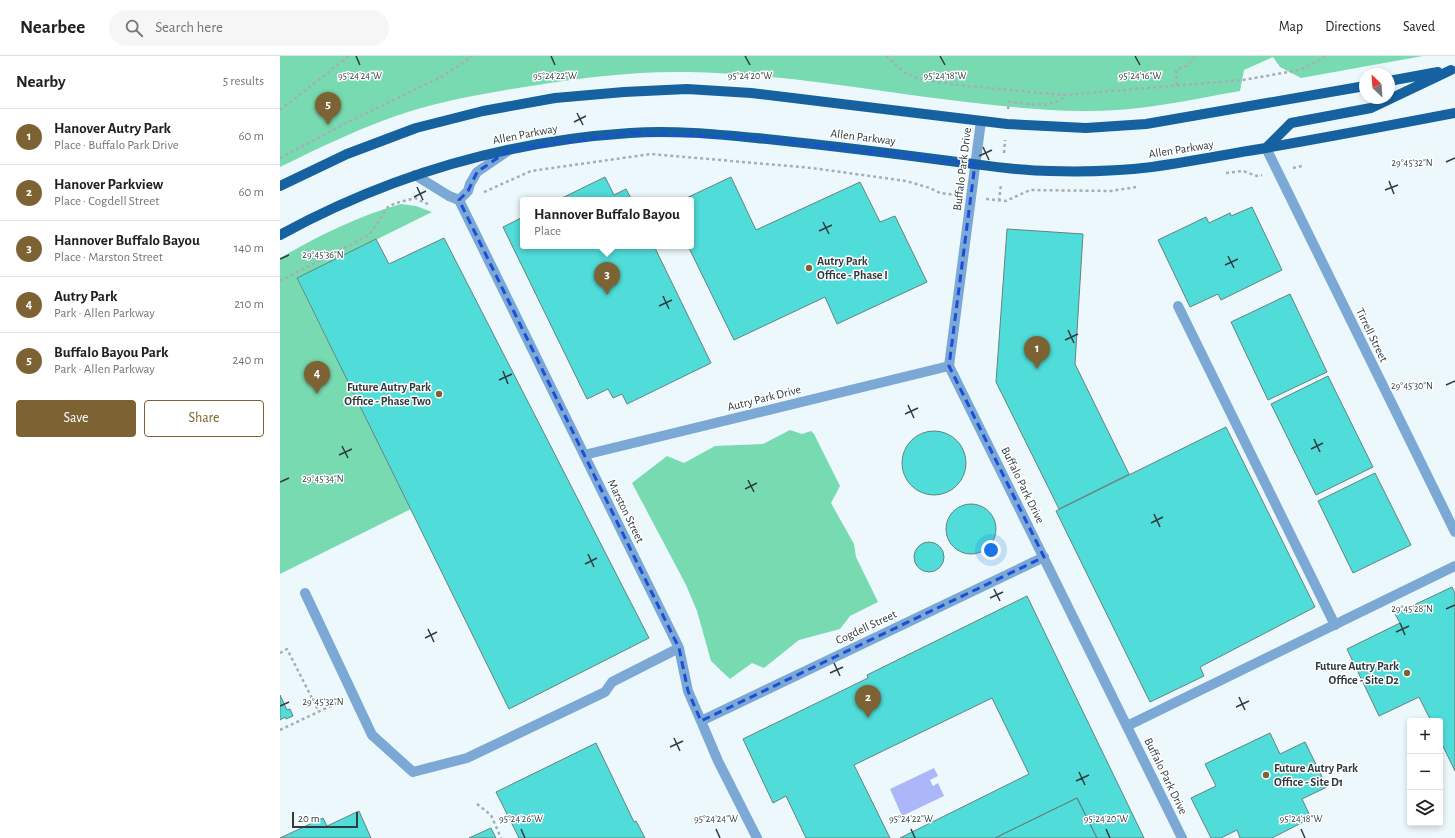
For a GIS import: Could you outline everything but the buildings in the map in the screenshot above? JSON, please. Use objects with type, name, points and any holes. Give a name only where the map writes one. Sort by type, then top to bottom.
[{"type":"main road","points":[[1395,80],[1453,69]]},
{"type":"main road","points":[[1266,148],[1291,123],[1371,108],[1453,69]]},
{"type":"main road","points":[[280,186],[347,154],[416,128],[483,111],[548,100],[617,92],[687,89],[751,93],[1007,124],[1086,128],[1146,124],[1359,87]]},
{"type":"main road","name":"Allen Parkway","points":[[280,235],[334,207],[415,175],[461,160],[563,140],[633,133],[694,133],[756,138],[1047,171],[1118,169],[1149,167],[1266,148],[1455,113]]},
{"type":"street","name":"Buffalo Park Drive","points":[[981,121],[949,366],[1182,838]]},
{"type":"street","name":"Tirrell Street","points":[[1266,148],[1455,532]]},
{"type":"street","points":[[415,175],[449,196],[460,200],[468,191],[477,172],[511,149]]},
{"type":"street","name":"Marston Street","points":[[460,200],[679,648],[688,691],[718,761],[757,838]]},
{"type":"street","points":[[1178,306],[1335,625]]},
{"type":"street","name":"Autry Park Drive","points":[[584,455],[949,366]]},
{"type":"street","name":"Cogdell Street","points":[[701,721],[1044,557]]},
{"type":"street","points":[[1127,726],[1455,566]]},
{"type":"street","points":[[305,593],[372,735],[413,772],[467,758],[605,692],[612,682],[679,648]]},
{"type":"path","points":[[280,110],[349,56]]},
{"type":"path","points":[[280,158],[348,122],[443,76],[472,56]]},
{"type":"path","points":[[886,56],[900,69],[919,79],[965,86],[1065,95],[1243,80],[1290,72],[1308,67],[1327,56]]},
{"type":"path","points":[[1177,85],[1176,70],[1188,65],[1194,56]]},
{"type":"path","points":[[1009,102],[1054,104],[1061,101],[1065,95]]},
{"type":"path","points":[[477,194],[492,189],[519,175],[531,171],[652,154],[812,168],[906,181],[948,195]]},
{"type":"path","points":[[280,282],[369,235],[388,207],[396,203],[415,198],[432,206]]},
{"type":"path","points":[[280,653],[287,649],[319,712]]},
{"type":"path","points":[[280,730],[354,695]]},
{"type":"path","points":[[477,804],[491,815],[501,838]]},
{"type":"highlighted area","points":[[633,133],[756,138],[975,164],[949,366],[1044,557],[701,721],[688,691],[679,648],[459,200],[468,191],[477,172],[511,149]]},
{"type":"green space","points":[[280,56],[1423,56],[1301,78],[1280,67],[1273,57],[1244,70],[1240,91],[1163,105],[1104,111],[1034,109],[738,74],[666,72],[600,76],[512,89],[461,98],[423,107],[361,129],[280,167]]},
{"type":"green space","points":[[401,204],[416,206],[432,212],[297,279],[411,509],[280,574],[280,258],[339,227],[369,214]]},
{"type":"green space","points":[[790,430],[802,434],[811,431],[814,434],[840,486],[831,503],[854,544],[856,557],[878,602],[850,616],[840,629],[799,640],[764,668],[752,663],[730,679],[711,661],[697,611],[686,585],[632,483],[667,456],[684,463],[715,446],[763,444]]},
{"type":"water","points":[[934,768],[938,776],[930,780],[933,786],[938,783],[944,796],[902,816],[890,789]]},
{"type":"place","name":"Buffalo Bayou Park","points":[[328,125]]},
{"type":"place","name":"Autry Park Office - Phase I","points":[[809,268]]},
{"type":"place","name":"Hannover Buffalo Bayou","points":[[607,295]]},
{"type":"place","name":"Hanover Autry Park","points":[[1037,369]]},
{"type":"place","name":"Autry Park","points":[[317,394]]},
{"type":"place","name":"Future Autry Park Office - Phase Two","points":[[439,394]]},
{"type":"place","name":"Future Autry Park Office - Site D2","points":[[1407,673]]},
{"type":"place","name":"Hanover Parkview","points":[[868,718]]},
{"type":"place","name":"Future Autry Park Office - Site D1","points":[[1266,775]]}]
